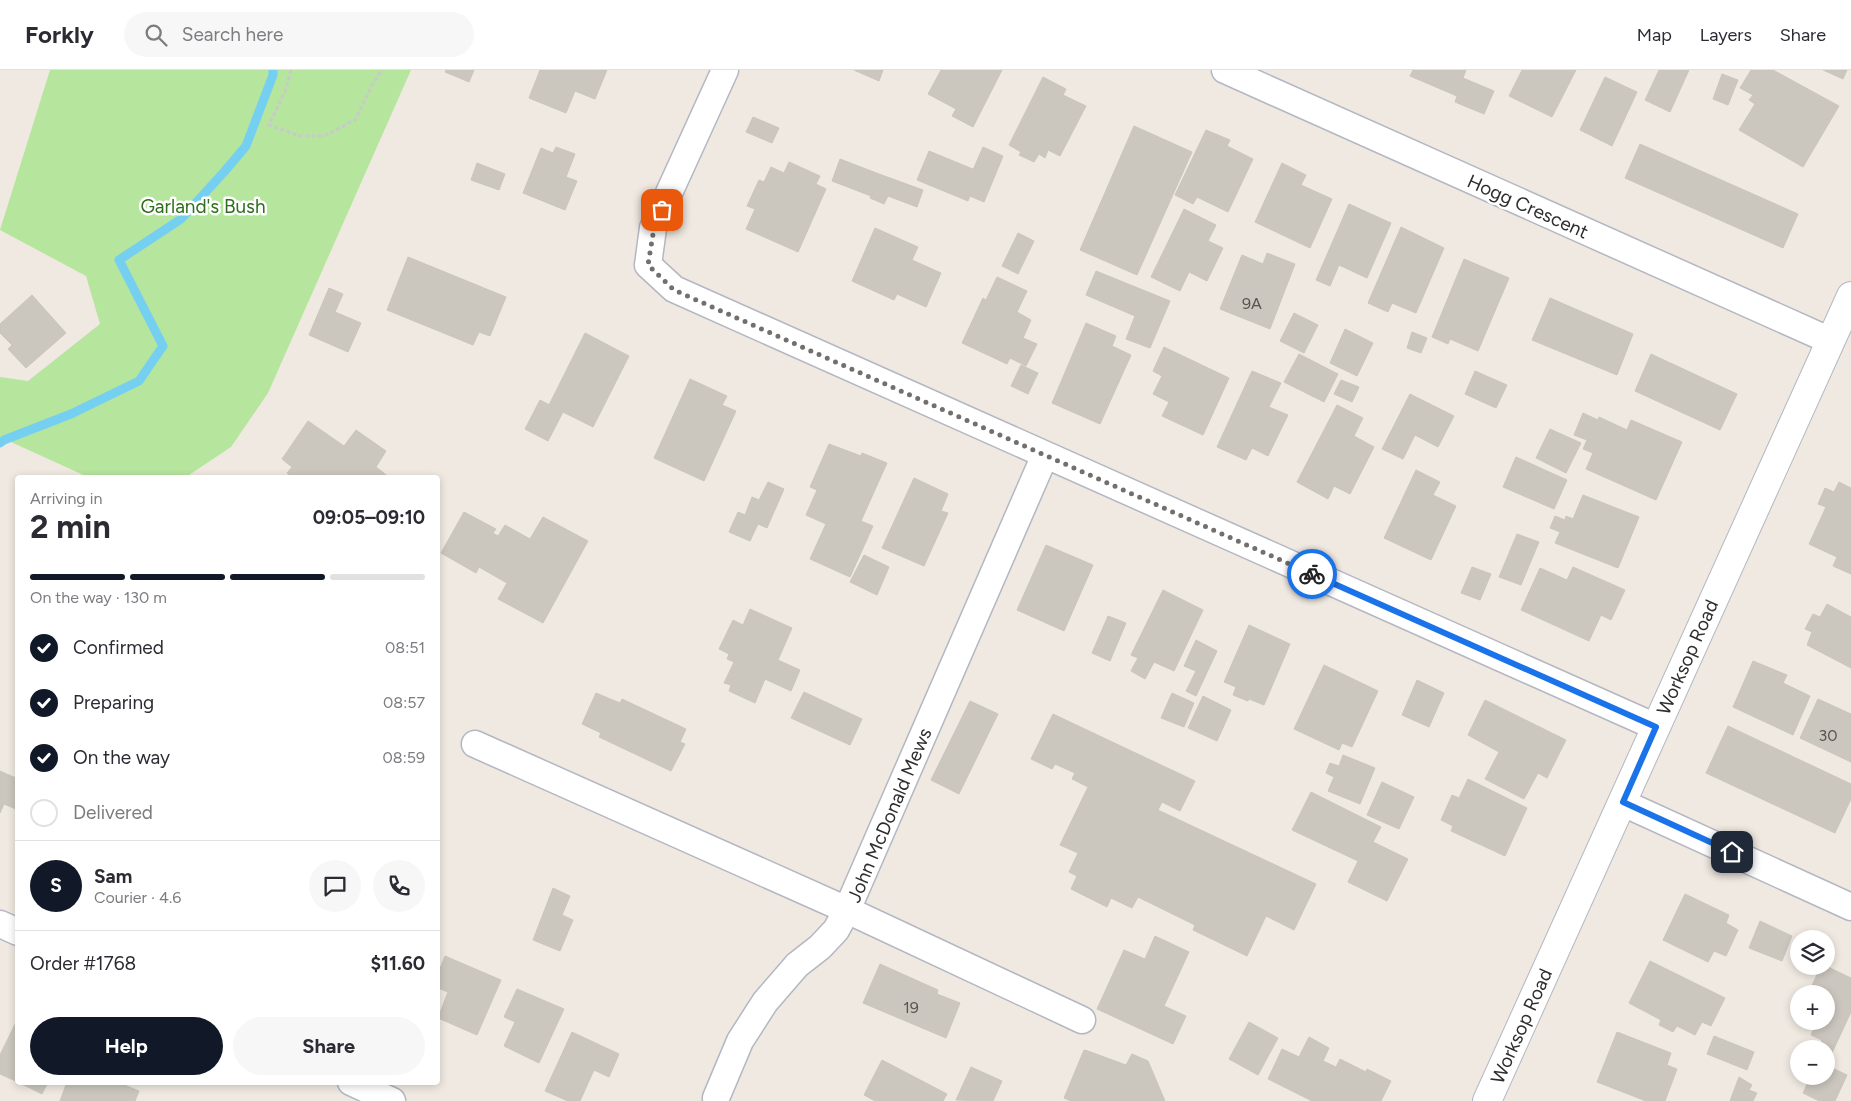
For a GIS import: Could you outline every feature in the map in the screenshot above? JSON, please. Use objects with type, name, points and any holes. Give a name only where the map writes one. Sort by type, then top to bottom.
[{"type":"street","points":[[725,70],[654,228],[648,265],[674,290],[1656,727]]},
{"type":"street","name":"Hogg Crescent","points":[[1225,70],[1831,341]]},
{"type":"street","name":"Worksop Road","points":[[1487,1101],[1851,296]]},
{"type":"street","name":"John McDonald Mews","points":[[475,744],[847,910],[1045,455]]},
{"type":"street","points":[[1623,802],[1851,907]]},
{"type":"street","points":[[716,1098],[740,1041],[765,1002],[797,965],[820,948],[836,930],[847,910],[1082,1020]]},
{"type":"street","points":[[0,924],[15,931]]},
{"type":"street","points":[[357,1085],[392,1101]]},
{"type":"path","points":[[291,70],[286,89],[269,125],[300,136],[324,136],[355,120],[382,70]]},
{"type":"green space","name":"Garland's Bush","points":[[50,70],[411,70],[268,393],[231,447],[189,475],[83,475],[0,437],[0,377],[28,381],[100,324],[86,276],[0,230]]},
{"type":"building","points":[[446,70],[474,70],[469,82],[445,72]]},
{"type":"building","points":[[540,70],[607,70],[595,99],[575,91],[566,113],[529,98]]},
{"type":"building","points":[[854,70],[883,70],[879,81]]},
{"type":"building","points":[[941,70],[1002,70],[973,127],[952,116],[956,109],[928,94]]},
{"type":"building","points":[[1413,70],[1466,70],[1463,78],[1494,91],[1484,114],[1455,102],[1457,96],[1410,76]]},
{"type":"building","points":[[1522,70],[1576,70],[1552,117],[1509,96]]},
{"type":"building","points":[[1659,70],[1689,70],[1670,112],[1645,100]]},
{"type":"building","points":[[1751,70],[1773,70],[1839,106],[1803,167],[1739,130],[1755,104],[1749,100],[1753,95],[1740,88]]},
{"type":"building","points":[[1823,70],[1847,70],[1843,79]]},
{"type":"building","points":[[1722,74],[1738,80],[1728,105],[1713,99]]},
{"type":"building","points":[[1043,77],[1066,89],[1063,95],[1086,106],[1060,156],[1048,150],[1045,158],[1039,154],[1034,162],[1019,155],[1021,152],[1009,145]]},
{"type":"building","points":[[1605,77],[1637,92],[1612,146],[1580,130]]},
{"type":"building","points":[[753,117],[779,128],[772,143],[746,132]]},
{"type":"building","points":[[1134,126],[1192,152],[1137,275],[1080,250]]},
{"type":"building","points":[[1206,130],[1230,140],[1227,146],[1253,159],[1228,212],[1197,197],[1193,204],[1175,195]]},
{"type":"building","points":[[1640,144],[1798,214],[1783,248],[1625,178]]},
{"type":"building","points":[[556,147],[575,154],[566,177],[577,181],[565,210],[523,193],[541,148],[553,153]]},
{"type":"building","points":[[983,147],[1003,156],[994,178],[973,170]]},
{"type":"building","points":[[929,151],[980,172],[968,201],[917,180]]},
{"type":"building","points":[[840,159],[879,174],[871,196],[832,181]]},
{"type":"building","points":[[789,162],[820,176],[816,184],[826,189],[798,252],[746,229],[755,209],[747,206],[759,180],[764,182],[771,167],[784,173]]},
{"type":"building","points":[[477,163],[505,174],[499,190],[471,180]]},
{"type":"building","points":[[1282,163],[1306,175],[1301,185],[1332,199],[1310,248],[1255,222]]},
{"type":"building","points":[[980,172],[994,178],[984,202],[970,196]]},
{"type":"building","points":[[879,174],[923,190],[917,207],[888,196],[884,204],[870,198]]},
{"type":"building","points":[[1349,204],[1391,223],[1367,278],[1339,265],[1330,286],[1316,280]]},
{"type":"building","points":[[1184,209],[1216,225],[1208,241],[1223,248],[1207,281],[1189,272],[1180,291],[1151,277]]},
{"type":"building","points":[[1401,227],[1444,248],[1416,313],[1392,303],[1388,312],[1368,303]]},
{"type":"building","points":[[875,228],[918,247],[912,260],[941,273],[926,307],[897,294],[894,300],[852,281]]},
{"type":"building","points":[[1018,233],[1034,241],[1018,274],[1002,266]]},
{"type":"building","points":[[1267,253],[1295,264],[1270,329],[1220,309],[1242,255],[1263,264]]},
{"type":"building","points":[[408,257],[506,297],[490,336],[479,332],[473,345],[387,310]]},
{"type":"building","points":[[1464,259],[1509,278],[1478,351],[1450,339],[1448,344],[1432,337]]},
{"type":"building","points":[[1096,271],[1170,301],[1150,348],[1126,339],[1135,316],[1086,295]]},
{"type":"building","points":[[997,277],[1027,291],[1017,312],[1031,320],[1023,338],[1037,344],[1026,366],[1010,358],[1007,364],[962,343],[983,298],[986,300]]},
{"type":"building","points":[[329,288],[343,294],[335,312],[361,323],[348,352],[309,335]]},
{"type":"building","points":[[32,295],[66,333],[26,368],[8,349],[12,345],[0,333],[0,324]]},
{"type":"building","points":[[1550,298],[1633,334],[1617,375],[1532,340]]},
{"type":"building","points":[[1294,313],[1318,325],[1304,353],[1280,341]]},
{"type":"building","points":[[1086,323],[1116,336],[1112,346],[1131,355],[1100,424],[1052,403]]},
{"type":"building","points":[[1345,329],[1373,343],[1357,376],[1330,363]]},
{"type":"building","points":[[1412,332],[1427,338],[1421,353],[1407,348]]},
{"type":"building","points":[[585,333],[629,356],[593,427],[549,405]]},
{"type":"building","points":[[1164,347],[1229,378],[1203,435],[1162,416],[1169,402],[1153,394],[1162,376],[1153,371]]},
{"type":"building","points":[[1299,354],[1338,374],[1324,402],[1284,382]]},
{"type":"building","points":[[1651,354],[1737,394],[1720,430],[1635,391]]},
{"type":"building","points":[[1021,365],[1038,373],[1028,394],[1011,386]]},
{"type":"building","points":[[1252,371],[1281,383],[1269,407],[1288,415],[1268,456],[1252,448],[1246,460],[1217,447]]},
{"type":"building","points":[[1475,371],[1507,385],[1496,408],[1465,394]]},
{"type":"building","points":[[690,379],[727,396],[722,405],[736,411],[704,481],[654,458]]},
{"type":"building","points":[[1341,380],[1359,387],[1352,402],[1334,394]]},
{"type":"building","points":[[1410,394],[1454,416],[1438,447],[1415,435],[1403,459],[1382,449]]},
{"type":"building","points":[[540,400],[563,412],[548,441],[525,429]]},
{"type":"building","points":[[1337,405],[1363,418],[1354,436],[1374,447],[1350,494],[1334,486],[1328,499],[1297,482]]},
{"type":"building","points":[[1583,413],[1598,420],[1599,417],[1627,430],[1631,420],[1682,442],[1656,500],[1586,469],[1593,453],[1583,449],[1587,440],[1574,435]]},
{"type":"building","points":[[308,421],[344,446],[356,430],[386,451],[376,467],[386,475],[290,475],[287,473],[292,467],[282,459]]},
{"type":"building","points":[[1550,429],[1581,443],[1566,473],[1536,458]]},
{"type":"building","points":[[829,444],[861,456],[862,453],[887,463],[861,521],[873,526],[850,577],[810,559],[826,524],[806,515],[817,490],[810,487]]},
{"type":"building","points":[[1516,457],[1567,480],[1554,509],[1503,487]]},
{"type":"building","points":[[1416,470],[1440,482],[1433,495],[1456,506],[1431,560],[1384,538]]},
{"type":"building","points":[[914,478],[948,494],[941,511],[948,513],[924,566],[882,548]]},
{"type":"building","points":[[768,482],[784,489],[767,528],[758,524],[750,541],[729,532],[738,512],[745,515],[752,497],[759,500]]},
{"type":"building","points":[[1839,482],[1851,488],[1851,574],[1833,566],[1837,557],[1809,544],[1826,507],[1818,504],[1825,488],[1834,492]]},
{"type":"building","points":[[1583,495],[1639,517],[1618,568],[1555,543],[1560,532],[1550,528],[1555,516],[1565,520],[1566,516],[1573,519]]},
{"type":"building","points":[[464,512],[496,529],[493,533],[498,536],[505,525],[530,539],[543,517],[588,541],[543,623],[498,599],[507,583],[479,567],[476,573],[441,553]]},
{"type":"building","points":[[1517,534],[1539,542],[1521,585],[1499,577]]},
{"type":"building","points":[[1046,545],[1093,565],[1064,631],[1017,610]]},
{"type":"building","points":[[864,555],[889,567],[877,595],[850,582]]},
{"type":"building","points":[[1472,567],[1491,574],[1480,600],[1461,593]]},
{"type":"building","points":[[1573,567],[1625,590],[1611,620],[1601,615],[1589,641],[1521,610],[1540,568],[1567,580]]},
{"type":"building","points":[[1163,590],[1203,610],[1174,671],[1154,662],[1145,679],[1131,671],[1138,658],[1131,655]]},
{"type":"building","points":[[1827,604],[1851,617],[1851,668],[1807,645],[1812,632],[1805,629],[1813,614],[1820,617]]},
{"type":"building","points":[[750,609],[792,628],[778,660],[800,670],[791,691],[765,679],[755,703],[729,691],[731,685],[724,683],[734,662],[727,659],[729,654],[719,649],[733,620],[743,625]]},
{"type":"building","points":[[1108,616],[1126,623],[1110,661],[1092,653]]},
{"type":"building","points":[[1249,625],[1290,644],[1264,705],[1233,695],[1236,687],[1224,682]]},
{"type":"building","points":[[1196,640],[1217,651],[1196,696],[1186,691],[1196,671],[1184,666]]},
{"type":"building","points":[[1753,661],[1787,675],[1783,683],[1810,696],[1793,735],[1733,707]]},
{"type":"building","points":[[1324,665],[1378,691],[1352,747],[1342,743],[1339,750],[1294,729]]},
{"type":"building","points":[[1417,680],[1444,693],[1429,727],[1402,715]]},
{"type":"building","points":[[804,692],[862,719],[850,745],[791,718]]},
{"type":"building","points":[[596,693],[620,703],[622,699],[686,729],[680,742],[685,744],[671,771],[599,737],[601,733],[582,724]]},
{"type":"building","points":[[1172,693],[1194,703],[1184,727],[1161,718]]},
{"type":"building","points":[[1203,696],[1231,710],[1217,741],[1188,728]]},
{"type":"building","points":[[1818,699],[1851,714],[1851,762],[1800,738]]},
{"type":"building","points":[[1485,700],[1566,740],[1547,778],[1538,773],[1524,799],[1485,779],[1499,752],[1468,735]]},
{"type":"building","points":[[970,701],[998,714],[959,794],[931,780]]},
{"type":"building","points":[[1053,714],[1195,781],[1180,811],[1162,802],[1158,810],[1316,884],[1294,930],[1266,916],[1247,956],[1193,930],[1195,925],[1138,897],[1132,908],[1111,898],[1107,907],[1071,889],[1077,876],[1069,872],[1078,853],[1060,845],[1088,787],[1072,779],[1075,773],[1055,764],[1052,769],[1031,759]]},
{"type":"building","points":[[1728,726],[1851,784],[1851,799],[1835,833],[1706,773]]},
{"type":"building","points":[[1343,755],[1375,768],[1360,804],[1328,791],[1334,777],[1326,773],[1330,763],[1339,766]]},
{"type":"building","points":[[0,771],[15,778],[15,809],[4,804],[0,813]]},
{"type":"building","points":[[1468,779],[1527,808],[1505,856],[1451,831],[1453,826],[1441,820],[1452,795],[1459,798]]},
{"type":"building","points":[[1382,782],[1414,797],[1399,829],[1367,815]]},
{"type":"building","points":[[1311,792],[1381,827],[1373,842],[1408,859],[1387,901],[1348,882],[1358,861],[1292,830]]},
{"type":"building","points":[[553,888],[570,896],[562,915],[573,920],[560,951],[533,940]]},
{"type":"building","points":[[1685,894],[1729,915],[1726,923],[1738,930],[1726,956],[1714,951],[1708,962],[1663,940]]},
{"type":"building","points":[[1760,921],[1790,935],[1790,941],[1782,961],[1749,948]]},
{"type":"building","points":[[1155,936],[1189,952],[1164,1006],[1186,1016],[1173,1044],[1097,1009],[1124,950],[1145,959]]},
{"type":"building","points":[[445,956],[501,980],[477,1035],[440,1019],[440,1013],[448,992],[440,989],[440,969]]},
{"type":"building","points":[[1650,961],[1725,998],[1711,1026],[1702,1022],[1695,1035],[1677,1026],[1673,1032],[1659,1025],[1661,1020],[1629,1003]]},
{"type":"building","points":[[880,964],[938,990],[937,994],[960,1003],[946,1038],[863,1003]]},
{"type":"building","points":[[1835,970],[1851,978],[1851,1012],[1835,1046],[1835,1040],[1822,1040],[1811,1035],[1813,1030],[1835,1030],[1835,985],[1812,985],[1817,975],[1835,975]]},
{"type":"building","points":[[517,989],[564,1009],[539,1063],[504,1046],[515,1022],[504,1017]]},
{"type":"building","points":[[1249,1022],[1278,1038],[1258,1075],[1229,1059]]},
{"type":"building","points":[[15,1024],[15,1081],[0,1074],[0,1055]]},
{"type":"building","points":[[572,1032],[619,1054],[609,1077],[594,1070],[580,1101],[568,1101],[545,1091]]},
{"type":"building","points":[[1617,1032],[1671,1053],[1667,1065],[1677,1069],[1665,1101],[1646,1101],[1597,1082]]},
{"type":"building","points":[[1714,1036],[1754,1052],[1747,1070],[1707,1054]]},
{"type":"building","points":[[1309,1037],[1329,1048],[1323,1061],[1336,1067],[1340,1059],[1366,1072],[1367,1069],[1391,1081],[1381,1101],[1312,1101],[1268,1079],[1282,1049],[1299,1057]]},
{"type":"building","points":[[1084,1050],[1126,1065],[1132,1054],[1148,1061],[1165,1101],[1071,1101],[1064,1098]]},
{"type":"building","points":[[882,1060],[947,1094],[943,1101],[875,1101],[864,1095]]},
{"type":"building","points":[[971,1067],[1002,1081],[993,1101],[956,1100]]},
{"type":"building","points":[[1835,1069],[1847,1075],[1835,1101],[1819,1101],[1803,1093],[1807,1085],[1835,1085]]},
{"type":"building","points":[[1739,1077],[1752,1085],[1749,1090],[1757,1093],[1753,1101],[1730,1101]]},
{"type":"building","points":[[24,1085],[46,1085],[42,1094]]},
{"type":"building","points":[[66,1085],[124,1085],[139,1091],[135,1101],[60,1101]]},
{"type":"waterway","points":[[0,443],[71,414],[139,381],[163,346],[119,260],[181,219],[246,146],[273,75],[273,70]]},
{"type":"way so far","points":[[662,210],[654,228],[648,265],[674,290],[1312,574]]},
{"type":"route","points":[[1312,574],[1656,727],[1623,802],[1732,852]]}]
